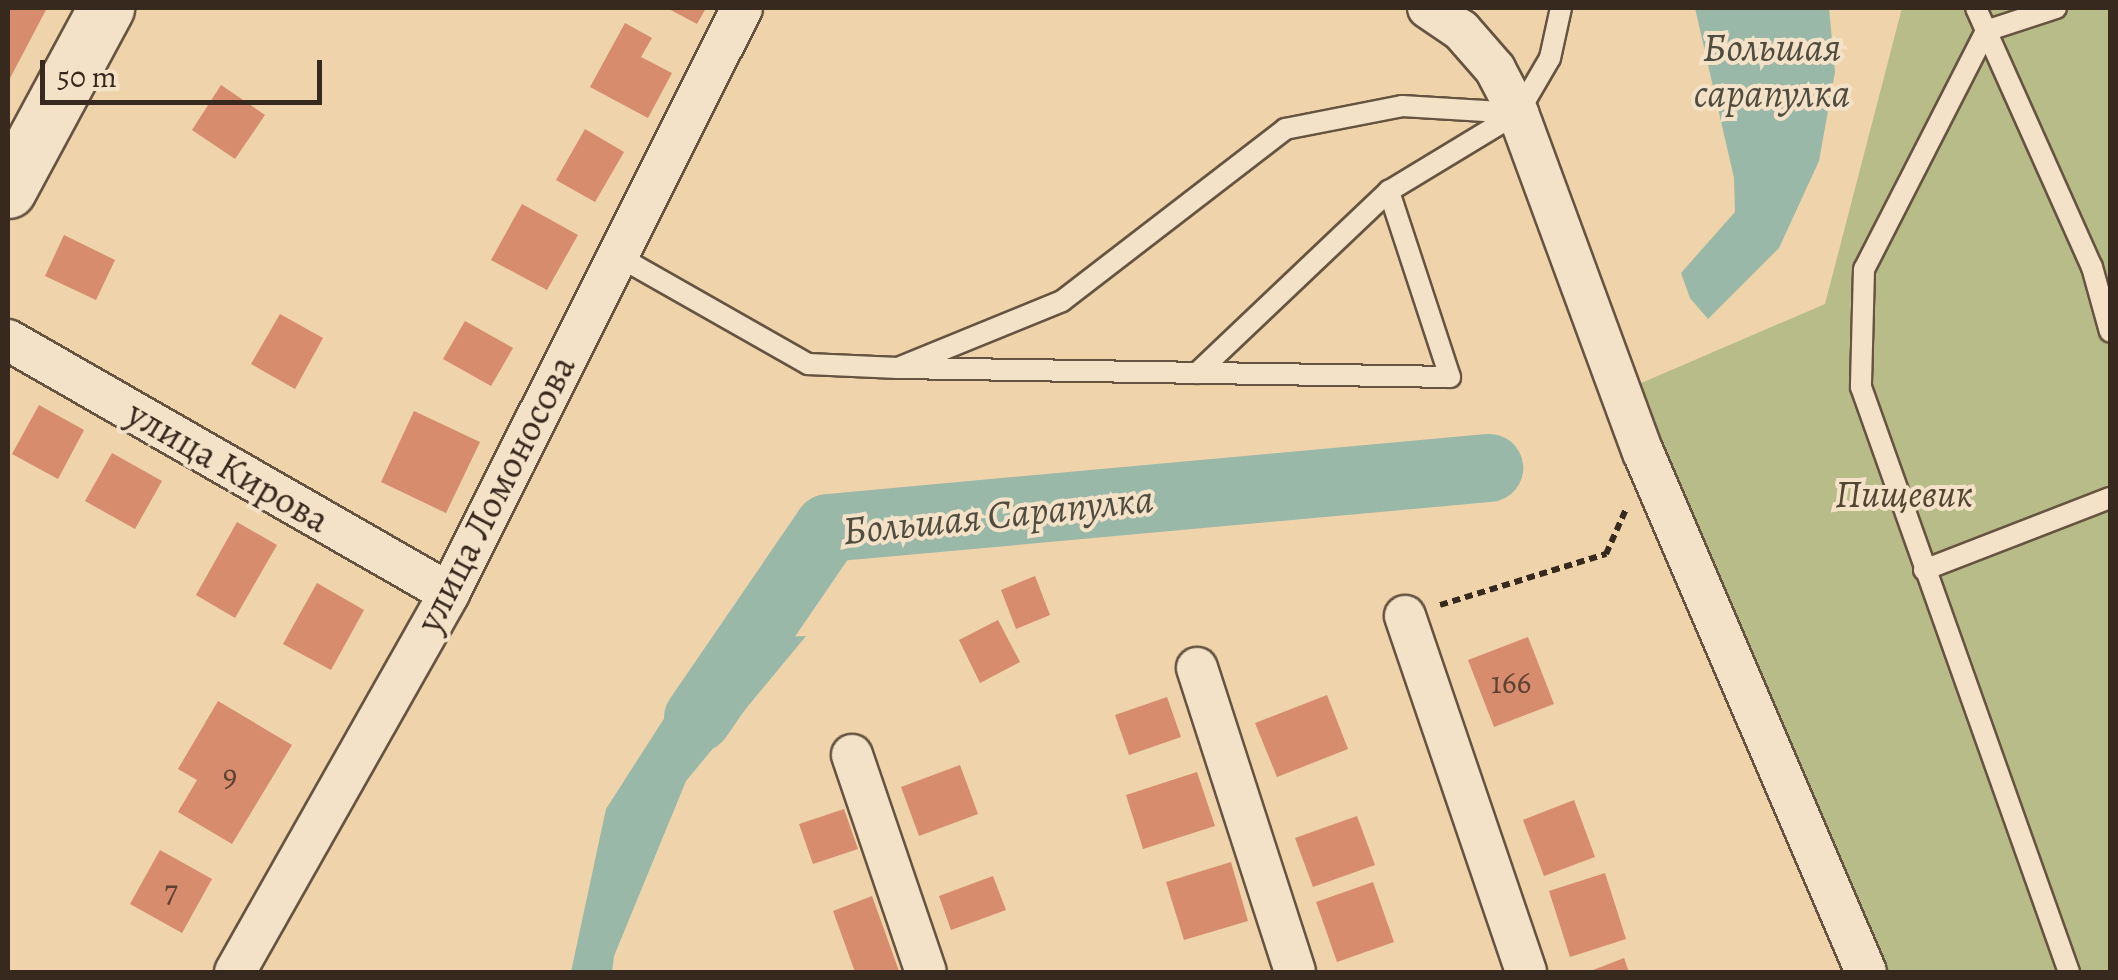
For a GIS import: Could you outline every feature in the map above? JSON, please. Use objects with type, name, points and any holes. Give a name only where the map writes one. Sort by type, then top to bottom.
[{"type":"street","points":[[8,190],[106,8]]},
{"type":"street","name":"улица Ломоносова","points":[[236,972],[448,593],[742,8]]},
{"type":"street","points":[[1428,8],[1473,43],[1495,69],[1518,113],[1643,452],[1866,972]]},
{"type":"street","name":"улица Кирова","points":[[8,340],[448,593]]},
{"type":"street","points":[[1405,616],[1526,972]]},
{"type":"street","points":[[1197,668],[1295,972]]},
{"type":"street","points":[[852,755],[926,972]]},
{"type":"lane","points":[[1197,372],[1389,191],[1518,113],[1550,58],[1562,8]]},
{"type":"lane","points":[[1976,8],[2092,266],[2110,332]]},
{"type":"lane","points":[[2056,8],[1986,31],[1864,269],[1861,387],[2068,972]]},
{"type":"lane","points":[[898,368],[1062,301],[1285,129],[1402,106],[1518,113]]},
{"type":"lane","points":[[616,255],[808,364],[1450,377],[1389,191]]},
{"type":"lane","points":[[1924,570],[2110,498]]},
{"type":"path","points":[[1405,616],[1606,554],[1632,495],[1643,452]]},
{"type":"green space","name":"Пищевик","points":[[1902,8],[2110,8],[2110,972],[1874,972],[1639,384],[1825,304]]},
{"type":"water","name":"Большая сарапулка","points":[[1695,8],[1829,8],[1835,72],[1819,161],[1779,248],[1708,319],[1690,298],[1681,273],[1735,212],[1734,178]]},
{"type":"water","points":[[806,636],[686,781],[614,956],[612,972],[571,972],[606,809],[685,686],[755,638]]},
{"type":"building","points":[[8,8],[47,8],[8,82]]},
{"type":"building","points":[[667,8],[706,8],[697,24]]},
{"type":"building","points":[[625,23],[652,38],[641,57],[672,73],[648,118],[590,87]]},
{"type":"building","points":[[221,85],[265,115],[235,159],[192,130]]},
{"type":"building","points":[[585,129],[624,152],[595,202],[556,180]]},
{"type":"building","points":[[522,204],[578,235],[547,290],[491,260]]},
{"type":"building","points":[[64,235],[115,260],[96,300],[45,276]]},
{"type":"building","points":[[280,314],[323,338],[295,389],[251,364]]},
{"type":"building","points":[[465,321],[513,348],[491,386],[443,359]]},
{"type":"building","points":[[39,405],[84,430],[58,479],[12,454]]},
{"type":"building","points":[[414,411],[480,442],[446,513],[381,482]]},
{"type":"building","points":[[112,453],[162,481],[135,529],[85,501]]},
{"type":"building","points":[[237,522],[277,545],[235,618],[196,595]]},
{"type":"building","points":[[1035,576],[1050,615],[1016,629],[1001,590]]},
{"type":"building","points":[[317,583],[364,610],[331,670],[283,644]]},
{"type":"building","points":[[998,620],[1020,662],[980,683],[959,640]]},
{"type":"building","points":[[1528,637],[1554,704],[1494,727],[1468,660]]},
{"type":"building","points":[[1327,695],[1348,749],[1277,777],[1255,723]]},
{"type":"building","points":[[1167,697],[1181,737],[1129,755],[1115,715]]},
{"type":"building","points":[[218,701],[292,745],[232,844],[178,812],[197,780],[178,769]]},
{"type":"building","points":[[960,765],[978,814],[919,836],[901,787]]},
{"type":"building","points":[[1197,772],[1215,826],[1143,849],[1126,795]]},
{"type":"building","points":[[1574,800],[1595,857],[1544,876],[1523,820]]},
{"type":"building","points":[[844,809],[858,849],[813,864],[799,824]]},
{"type":"building","points":[[1357,816],[1375,865],[1313,887],[1295,838]]},
{"type":"building","points":[[160,850],[212,879],[182,933],[130,904]]},
{"type":"building","points":[[1231,862],[1248,921],[1184,940],[1166,882]]},
{"type":"building","points":[[1605,873],[1626,939],[1570,957],[1549,891]]},
{"type":"building","points":[[993,876],[1006,910],[951,930],[939,896]]},
{"type":"building","points":[[1373,882],[1394,942],[1337,962],[1316,902]]},
{"type":"building","points":[[872,896],[899,971],[855,972],[833,911]]},
{"type":"building","points":[[1624,958],[1629,972],[1588,972]]},
{"type":"waterway","name":"Большая Сарапулка","points":[[698,718],[828,528],[1489,468]]}]
